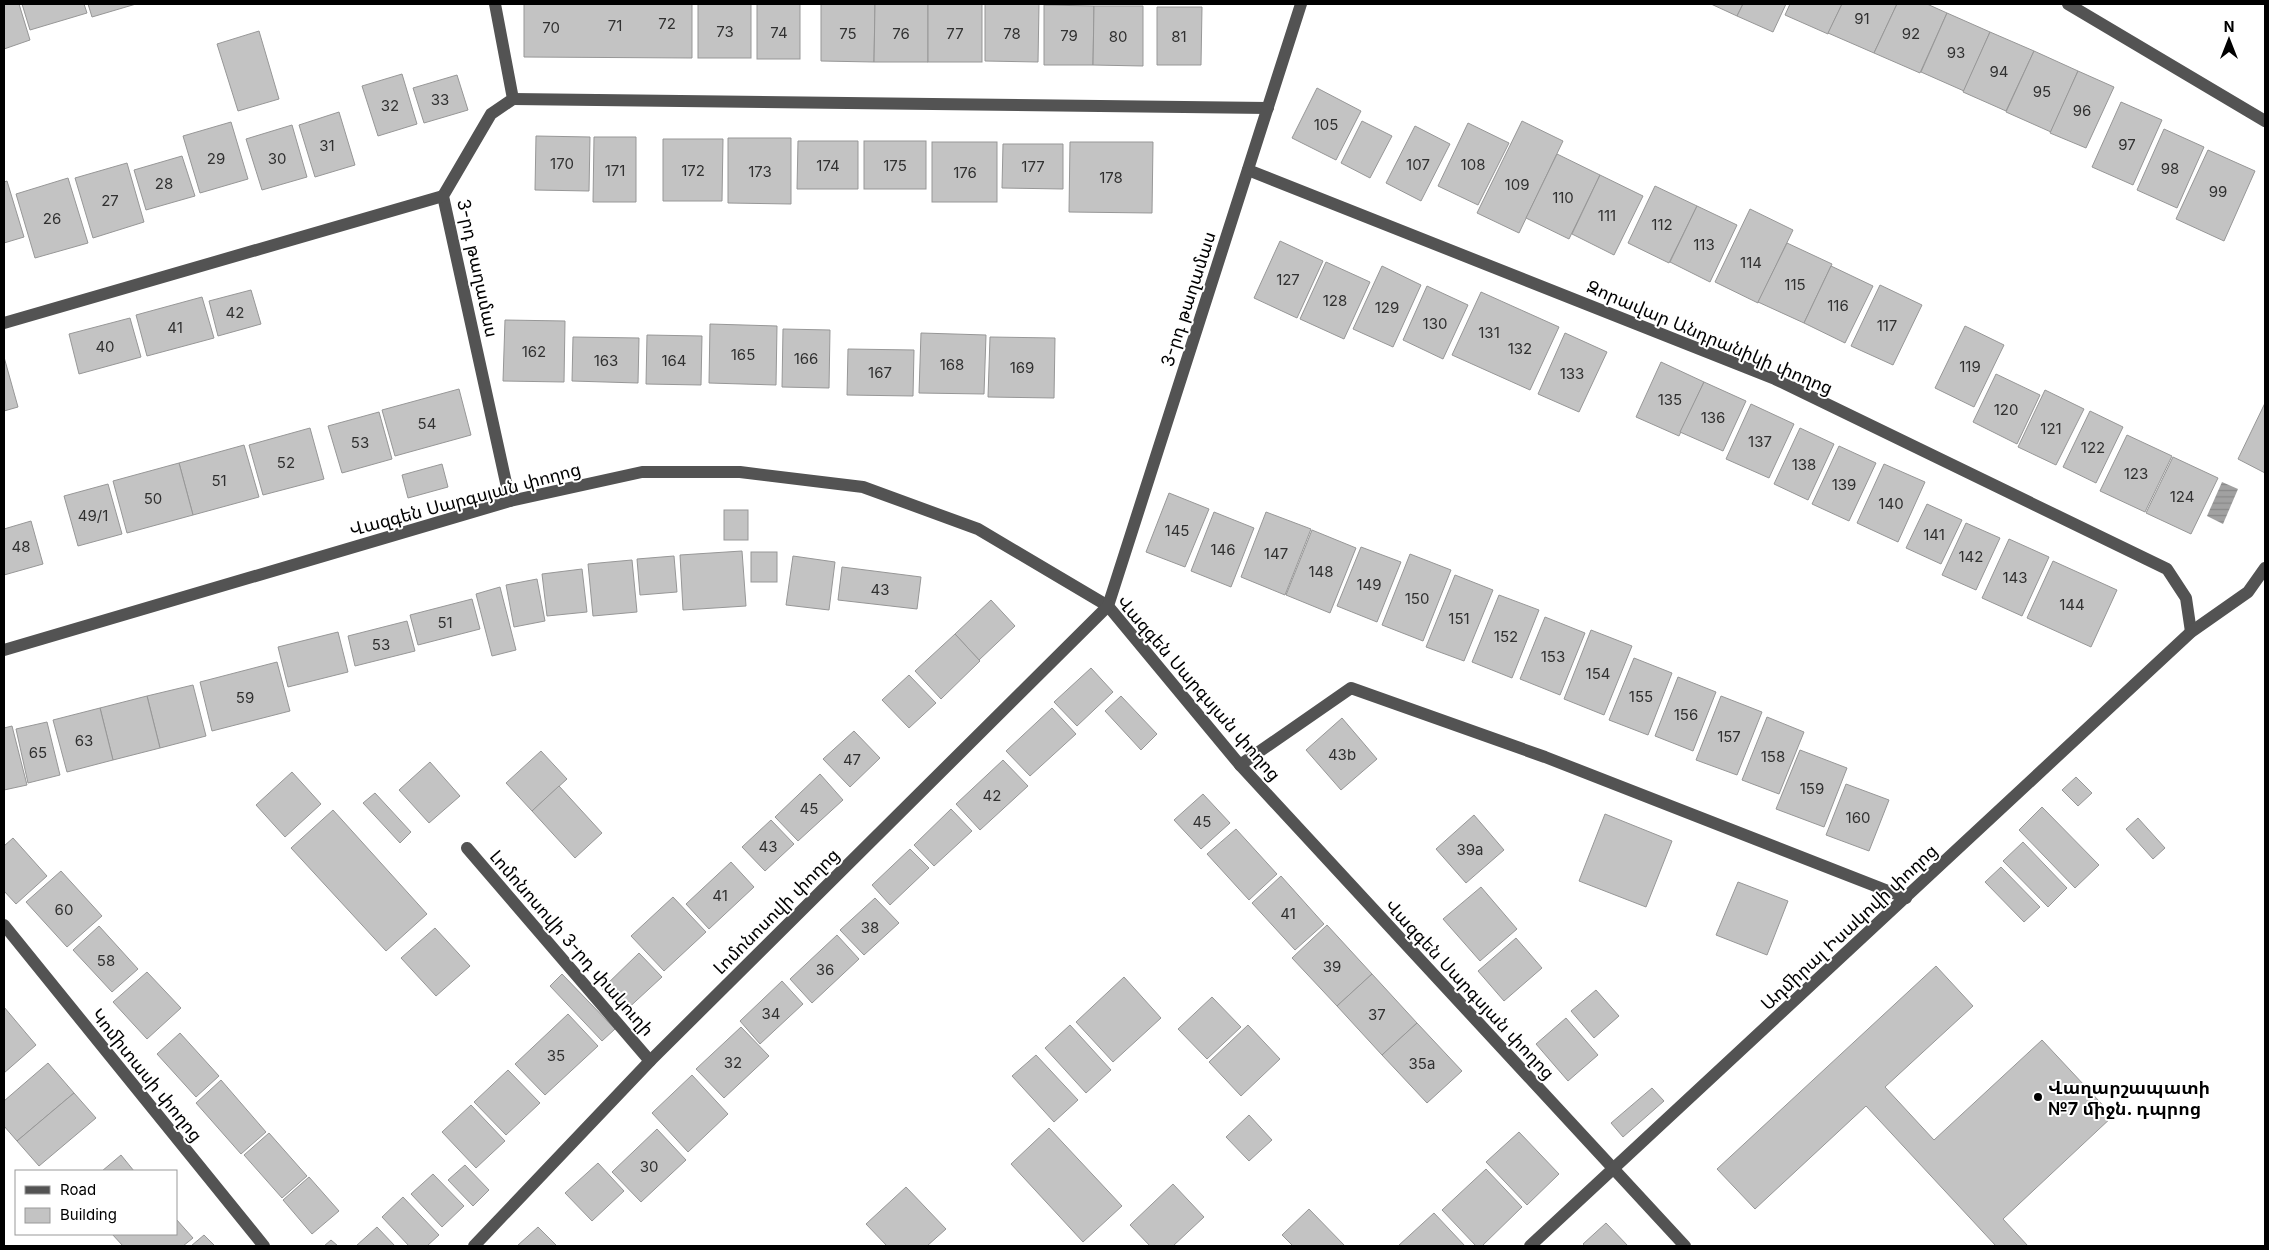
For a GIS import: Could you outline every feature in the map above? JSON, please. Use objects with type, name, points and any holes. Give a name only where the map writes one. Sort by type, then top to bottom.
[{"type":"street","points":[[495,4],[513,99],[1268,108]]},
{"type":"street","name":"3-րդ թաղամաս","points":[[1108,606],[1301,4]]},
{"type":"street","points":[[2068,4],[2265,121]]},
{"type":"street","name":"3-րդ թաղամաս","points":[[510,502],[444,196],[491,114],[513,99]]},
{"type":"street","name":"Զորավար Անդրանիկի փողոց","points":[[1248,170],[1775,378],[2149,560],[2167,569],[2186,598],[2191,632]]},
{"type":"street","points":[[4,322],[444,196]]},
{"type":"street","name":"Վազգեն Սարգսյան փողոց","points":[[4,650],[510,502],[642,472],[740,472],[863,488],[978,529],[1108,606],[1240,765],[1684,1246]]},
{"type":"street","name":"Ադմիրալ Իսակովի փողոց","points":[[1530,1246],[2191,632],[2248,592],[2265,568]]},
{"type":"street","name":"Լոմոնոսովի փողոց","points":[[474,1246],[650,1061],[1108,606]]},
{"type":"street","points":[[1240,765],[1351,688],[1545,757],[1906,898]]},
{"type":"street","name":"Լոմոնոսովի 3-րդ փակուղի","points":[[467,848],[650,1061]]},
{"type":"street","name":"Կոմիտասի փողոց","points":[[4,925],[264,1246]]},
{"type":"shaded area","points":[[2222,482],[2238,489],[2223,524],[2207,516]]},
{"type":"building","points":[[4,4],[19,4],[30,40],[4,49]]},
{"type":"building","points":[[22,4],[84,4],[87,13],[30,30]]},
{"type":"building","points":[[88,4],[136,4],[92,17]]},
{"type":"building","points":[[524,4],[692,4],[692,58],[524,57]]},
{"type":"building","points":[[698,4],[751,4],[751,58],[698,58]]},
{"type":"building","points":[[757,4],[800,4],[800,59],[757,59]]},
{"type":"building","points":[[821,4],[875,4],[874,62],[821,61]]},
{"type":"building","points":[[875,4],[928,4],[928,62],[874,62]]},
{"type":"building","points":[[928,4],[982,4],[982,62],[928,62]]},
{"type":"building","points":[[985,4],[1039,4],[1038,62],[985,61]]},
{"type":"building","points":[[1711,4],[1743,4],[1737,16]]},
{"type":"building","points":[[1743,4],[1786,4],[1773,32],[1737,16]]},
{"type":"building","points":[[1790,4],[1842,4],[1828,34],[1785,15]]},
{"type":"building","points":[[1842,4],[1897,4],[1874,53],[1828,33]]},
{"type":"building","points":[[1897,4],[1927,4],[1947,13],[1920,73],[1874,53]]},
{"type":"building","points":[[1044,5],[1094,6],[1093,65],[1044,65]]},
{"type":"building","points":[[1094,6],[1143,6],[1143,66],[1093,65]]},
{"type":"building","points":[[1157,7],[1202,7],[1201,65],[1157,65]]},
{"type":"building","points":[[1947,13],[1990,32],[1964,91],[1921,72]]},
{"type":"building","points":[[259,31],[279,99],[238,111],[217,44]]},
{"type":"building","points":[[1990,32],[2034,51],[2006,111],[1963,92]]},
{"type":"building","points":[[2034,51],[2078,71],[2051,132],[2006,112]]},
{"type":"building","points":[[2078,71],[2114,87],[2086,148],[2050,133]]},
{"type":"building","points":[[402,74],[417,124],[378,136],[362,86]]},
{"type":"building","points":[[457,75],[468,110],[424,123],[413,88]]},
{"type":"building","points":[[1317,88],[1361,111],[1336,160],[1292,138]]},
{"type":"building","points":[[2121,102],[2162,120],[2133,185],[2092,167]]},
{"type":"building","points":[[339,112],[355,165],[315,177],[299,125]]},
{"type":"building","points":[[1362,121],[1392,136],[1370,178],[1341,163]]},
{"type":"building","points":[[1522,121],[1563,141],[1519,233],[1477,213]]},
{"type":"building","points":[[231,122],[248,179],[200,193],[183,136]]},
{"type":"building","points":[[1468,123],[1509,143],[1478,205],[1438,186]]},
{"type":"building","points":[[292,125],[307,177],[262,190],[246,139]]},
{"type":"building","points":[[1415,126],[1450,144],[1421,201],[1386,183]]},
{"type":"building","points":[[2164,129],[2204,147],[2177,208],[2137,190]]},
{"type":"building","points":[[536,136],[590,137],[589,191],[535,190]]},
{"type":"building","points":[[594,137],[636,137],[636,202],[593,202]]},
{"type":"building","points":[[728,138],[791,138],[791,204],[728,203]]},
{"type":"building","points":[[663,139],[723,139],[722,201],[663,201]]},
{"type":"building","points":[[798,141],[858,141],[858,189],[797,189]]},
{"type":"building","points":[[864,141],[926,141],[926,189],[864,189]]},
{"type":"building","points":[[932,142],[997,142],[997,202],[932,202]]},
{"type":"building","points":[[1070,142],[1153,142],[1152,213],[1069,212]]},
{"type":"building","points":[[1003,144],[1063,144],[1063,189],[1002,188]]},
{"type":"building","points":[[2208,150],[2255,171],[2224,241],[2176,219]]},
{"type":"building","points":[[1557,154],[1600,175],[1569,239],[1526,218]]},
{"type":"building","points":[[182,156],[195,196],[146,210],[134,170]]},
{"type":"building","points":[[127,163],[144,222],[93,238],[75,178]]},
{"type":"building","points":[[1600,175],[1643,196],[1614,255],[1572,234]]},
{"type":"building","points":[[68,178],[88,243],[35,258],[16,194]]},
{"type":"building","points":[[7,181],[24,237],[4,243],[4,182]]},
{"type":"building","points":[[1655,186],[1697,206],[1669,263],[1628,243]]},
{"type":"building","points":[[1697,206],[1737,225],[1710,282],[1670,262]]},
{"type":"building","points":[[1750,209],[1793,230],[1758,303],[1715,282]]},
{"type":"building","points":[[1280,241],[1323,261],[1297,318],[1254,298]]},
{"type":"building","points":[[1787,243],[1832,264],[1804,323],[1758,302]]},
{"type":"building","points":[[1326,262],[1370,282],[1344,339],[1300,319]]},
{"type":"building","points":[[1382,266],[1421,285],[1393,347],[1353,329]]},
{"type":"building","points":[[1831,266],[1873,286],[1845,343],[1804,323]]},
{"type":"building","points":[[1880,285],[1922,305],[1893,365],[1851,346]]},
{"type":"building","points":[[1427,286],[1468,305],[1443,359],[1403,340]]},
{"type":"building","points":[[251,290],[261,324],[218,336],[209,301]]},
{"type":"building","points":[[1481,292],[1559,327],[1530,390],[1452,355]]},
{"type":"building","points":[[202,297],[214,338],[147,356],[136,315]]},
{"type":"building","points":[[130,318],[141,357],[79,374],[69,334]]},
{"type":"building","points":[[505,320],[565,321],[564,382],[503,381]]},
{"type":"building","points":[[710,324],[777,326],[776,385],[709,383]]},
{"type":"building","points":[[1965,326],[2004,345],[1974,407],[1935,388]]},
{"type":"building","points":[[783,329],[830,330],[829,388],[782,387]]},
{"type":"building","points":[[921,333],[986,335],[984,394],[919,393]]},
{"type":"building","points":[[1565,333],[1607,352],[1579,412],[1538,394]]},
{"type":"building","points":[[647,335],[702,336],[701,385],[646,384]]},
{"type":"building","points":[[573,337],[639,338],[638,383],[572,381]]},
{"type":"building","points":[[990,337],[1055,338],[1054,398],[988,397]]},
{"type":"building","points":[[848,349],[914,350],[913,396],[847,395]]},
{"type":"building","points":[[4,357],[18,407],[4,411]]},
{"type":"building","points":[[1661,362],[1704,382],[1679,436],[1636,417]]},
{"type":"building","points":[[1996,374],[2040,395],[2017,444],[1973,422]]},
{"type":"building","points":[[1704,382],[1746,401],[1723,451],[1680,432]]},
{"type":"building","points":[[459,389],[471,435],[395,456],[382,410]]},
{"type":"building","points":[[2045,390],[2084,409],[2056,465],[2018,447]]},
{"type":"building","points":[[2265,403],[2265,473],[2238,459]]},
{"type":"building","points":[[1751,404],[1794,424],[1769,478],[1726,459]]},
{"type":"building","points":[[2090,411],[2123,427],[2096,483],[2063,467]]},
{"type":"building","points":[[379,412],[392,459],[342,473],[328,426]]},
{"type":"building","points":[[310,428],[324,479],[263,495],[249,445]]},
{"type":"building","points":[[1800,428],[1834,444],[1808,500],[1774,484]]},
{"type":"building","points":[[2127,435],[2172,456],[2145,512],[2100,491]]},
{"type":"building","points":[[244,445],[259,497],[193,515],[179,463]]},
{"type":"building","points":[[1839,446],[1876,463],[1849,521],[1812,504]]},
{"type":"building","points":[[2173,457],[2218,478],[2191,534],[2146,513]]},
{"type":"building","points":[[179,463],[193,515],[127,533],[113,481]]},
{"type":"building","points":[[442,464],[448,487],[408,498],[402,475]]},
{"type":"building","points":[[1884,464],[1925,482],[1898,542],[1857,523]]},
{"type":"building","points":[[108,484],[122,534],[78,546],[64,496]]},
{"type":"building","points":[[1169,493],[1209,509],[1185,567],[1146,552]]},
{"type":"building","points":[[1927,504],[1962,520],[1941,564],[1906,548]]},
{"type":"building","points":[[724,510],[748,510],[748,540],[724,540]]},
{"type":"building","points":[[1214,512],[1254,528],[1231,587],[1191,571]]},
{"type":"building","points":[[1266,512],[1311,529],[1285,595],[1241,577]]},
{"type":"building","points":[[31,521],[43,564],[4,575],[4,529]]},
{"type":"building","points":[[1966,523],[2000,538],[1976,590],[1942,575]]},
{"type":"building","points":[[1312,530],[1356,548],[1330,613],[1286,595]]},
{"type":"building","points":[[2009,539],[2049,557],[2022,616],[1982,598]]},
{"type":"building","points":[[1361,547],[1401,562],[1377,622],[1337,606]]},
{"type":"building","points":[[742,551],[746,606],[683,610],[680,555]]},
{"type":"building","points":[[751,552],[777,552],[777,582],[751,582]]},
{"type":"building","points":[[1410,554],[1451,570],[1423,641],[1382,625]]},
{"type":"building","points":[[674,556],[677,592],[640,595],[637,559]]},
{"type":"building","points":[[793,556],[835,562],[829,610],[786,605]]},
{"type":"building","points":[[632,560],[637,612],[593,616],[588,564]]},
{"type":"building","points":[[2053,561],[2117,590],[2091,647],[2027,618]]},
{"type":"building","points":[[842,567],[921,577],[917,609],[838,600]]},
{"type":"building","points":[[582,569],[587,612],[547,616],[542,574]]},
{"type":"building","points":[[1455,575],[1493,590],[1464,661],[1426,647]]},
{"type":"building","points":[[537,579],[545,621],[514,627],[506,585]]},
{"type":"building","points":[[500,587],[516,650],[492,656],[476,594]]},
{"type":"building","points":[[1499,595],[1539,610],[1512,678],[1472,662]]},
{"type":"building","points":[[472,599],[480,629],[418,645],[410,615]]},
{"type":"building","points":[[991,600],[1015,626],[979,660],[955,634]]},
{"type":"building","points":[[1545,617],[1585,633],[1560,695],[1520,679]]},
{"type":"building","points":[[407,621],[415,651],[355,666],[348,636]]},
{"type":"building","points":[[1591,630],[1632,646],[1604,715],[1564,699]]},
{"type":"building","points":[[338,632],[348,672],[288,687],[278,647]]},
{"type":"building","points":[[955,634],[980,661],[941,699],[915,671]]},
{"type":"building","points":[[1634,658],[1672,673],[1648,735],[1609,720]]},
{"type":"building","points":[[277,662],[290,711],[212,731],[200,682]]},
{"type":"building","points":[[1091,668],[1113,692],[1077,726],[1054,702]]},
{"type":"building","points":[[909,675],[936,703],[909,728],[882,700]]},
{"type":"building","points":[[1678,677],[1716,692],[1693,751],[1655,736]]},
{"type":"building","points":[[193,685],[206,736],[160,748],[147,696]]},
{"type":"building","points":[[147,696],[160,748],[113,760],[100,708]]},
{"type":"building","points":[[1121,696],[1157,734],[1141,750],[1105,711]]},
{"type":"building","points":[[1721,696],[1762,712],[1737,775],[1696,760]]},
{"type":"building","points":[[100,708],[113,760],[67,772],[53,720]]},
{"type":"building","points":[[1052,708],[1076,734],[1030,776],[1006,751]]},
{"type":"building","points":[[1767,717],[1804,732],[1779,794],[1742,780]]},
{"type":"building","points":[[1342,718],[1377,759],[1341,790],[1306,750]]},
{"type":"building","points":[[47,722],[60,775],[28,783],[16,729]]},
{"type":"building","points":[[12,726],[27,785],[4,790],[4,728]]},
{"type":"building","points":[[854,731],[880,758],[850,787],[823,759]]},
{"type":"building","points":[[1800,750],[1847,768],[1824,827],[1776,809]]},
{"type":"building","points":[[541,751],[567,779],[532,811],[506,783]]},
{"type":"building","points":[[1003,760],[1028,786],[980,830],[956,804]]},
{"type":"building","points":[[430,762],[460,796],[429,823],[399,790]]},
{"type":"building","points":[[292,772],[321,804],[285,837],[256,805]]},
{"type":"building","points":[[820,774],[843,800],[798,841],[775,817]]},
{"type":"building","points":[[2076,777],[2092,793],[2078,806],[2062,790]]},
{"type":"building","points":[[1846,784],[1889,800],[1869,851],[1826,835]]},
{"type":"building","points":[[559,786],[602,833],[575,858],[532,811]]},
{"type":"building","points":[[375,793],[411,832],[400,843],[363,803]]},
{"type":"building","points":[[1203,794],[1230,823],[1201,849],[1174,820]]},
{"type":"building","points":[[2042,807],[2099,865],[2075,888],[2019,830]]},
{"type":"building","points":[[951,809],[972,831],[934,866],[914,845]]},
{"type":"building","points":[[333,810],[427,914],[386,951],[291,848]]},
{"type":"building","points":[[1605,814],[1672,841],[1646,907],[1579,881]]},
{"type":"building","points":[[1474,815],[1504,850],[1466,883],[1436,849]]},
{"type":"building","points":[[2138,818],[2165,848],[2153,859],[2126,829]]},
{"type":"building","points":[[771,820],[794,844],[765,871],[742,847]]},
{"type":"building","points":[[1236,829],[1277,874],[1249,900],[1207,854]]},
{"type":"building","points":[[13,838],[47,876],[16,904],[4,891],[4,846]]},
{"type":"building","points":[[2023,842],[2067,888],[2048,907],[2003,861]]},
{"type":"building","points":[[910,849],[929,868],[890,905],[872,885]]},
{"type":"building","points":[[731,862],[754,887],[709,929],[686,904]]},
{"type":"building","points":[[2001,867],[2040,907],[2024,922],[1985,882]]},
{"type":"building","points":[[61,871],[102,916],[67,947],[26,902]]},
{"type":"building","points":[[1281,876],[1324,924],[1295,950],[1252,903]]},
{"type":"building","points":[[1738,882],[1788,901],[1767,955],[1716,935]]},
{"type":"building","points":[[1481,887],[1517,929],[1480,961],[1443,919]]},
{"type":"building","points":[[673,897],[706,932],[664,971],[631,936]]},
{"type":"building","points":[[875,898],[899,923],[864,955],[840,930]]},
{"type":"building","points":[[1327,925],[1372,974],[1337,1006],[1292,958]]},
{"type":"building","points":[[99,926],[138,969],[112,992],[73,950]]},
{"type":"building","points":[[435,928],[470,966],[436,996],[401,958]]},
{"type":"building","points":[[837,935],[859,959],[812,1003],[790,979]]},
{"type":"building","points":[[1516,938],[1542,968],[1504,1001],[1478,971]]},
{"type":"building","points":[[639,953],[662,977],[624,1012],[602,989]]},
{"type":"building","name":"Վաղարշապատի №7 միջն. դպրոց","points":[[1936,966],[1973,1006],[1885,1087],[1934,1140],[2042,1040],[2113,1116],[2003,1219],[2028,1246],[1996,1246],[1866,1106],[1755,1209],[1717,1169]]},
{"type":"building","points":[[147,972],[181,1008],[147,1039],[113,1002]]},
{"type":"building","points":[[562,974],[615,1029],[602,1041],[550,986]]},
{"type":"building","points":[[1372,974],[1417,1023],[1382,1055],[1337,1006]]},
{"type":"building","points":[[1124,977],[1161,1018],[1113,1062],[1076,1022]]},
{"type":"building","points":[[782,981],[803,1004],[760,1044],[740,1021]]},
{"type":"building","points":[[1596,990],[1619,1016],[1594,1038],[1571,1011]]},
{"type":"building","points":[[1212,997],[1241,1027],[1207,1059],[1178,1029]]},
{"type":"building","points":[[4,1007],[36,1045],[4,1073]]},
{"type":"building","points":[[568,1014],[598,1046],[545,1095],[515,1064]]},
{"type":"building","points":[[1566,1018],[1598,1055],[1568,1081],[1536,1044]]},
{"type":"building","points":[[1417,1023],[1462,1071],[1427,1103],[1382,1055]]},
{"type":"building","points":[[1070,1025],[1111,1070],[1086,1093],[1045,1048]]},
{"type":"building","points":[[1248,1025],[1280,1059],[1241,1096],[1209,1062]]},
{"type":"building","points":[[741,1027],[769,1056],[724,1098],[696,1069]]},
{"type":"building","points":[[180,1033],[219,1076],[196,1097],[157,1054]]},
{"type":"building","points":[[1036,1055],[1078,1100],[1054,1122],[1012,1076]]},
{"type":"building","points":[[48,1063],[74,1093],[17,1141],[4,1126],[4,1101]]},
{"type":"building","points":[[508,1070],[540,1103],[506,1135],[474,1102]]},
{"type":"building","points":[[692,1075],[728,1114],[688,1152],[652,1113]]},
{"type":"building","points":[[221,1080],[266,1132],[241,1154],[196,1103]]},
{"type":"building","points":[[1652,1088],[1664,1101],[1623,1137],[1611,1123]]},
{"type":"building","points":[[74,1093],[96,1118],[39,1166],[17,1141]]},
{"type":"building","points":[[471,1105],[505,1141],[476,1168],[442,1132]]},
{"type":"building","points":[[1249,1115],[1272,1140],[1249,1161],[1226,1137]]},
{"type":"building","points":[[1049,1128],[1122,1206],[1083,1242],[1011,1164]]},
{"type":"building","points":[[657,1129],[686,1160],[641,1202],[612,1172]]},
{"type":"building","points":[[1519,1132],[1559,1174],[1527,1205],[1486,1162]]},
{"type":"building","points":[[269,1133],[307,1176],[282,1198],[244,1155]]},
{"type":"building","points":[[121,1155],[133,1170],[103,1170]]},
{"type":"building","points":[[598,1163],[624,1191],[592,1221],[565,1193]]},
{"type":"building","points":[[465,1165],[489,1190],[473,1206],[448,1180]]},
{"type":"building","points":[[1486,1169],[1522,1207],[1482,1246],[1476,1246],[1442,1210]]},
{"type":"building","points":[[433,1174],[464,1206],[442,1227],[411,1194]]},
{"type":"building","points":[[309,1177],[339,1211],[312,1234],[283,1200]]},
{"type":"building","points":[[1173,1184],[1204,1217],[1173,1246],[1150,1246],[1130,1225]]},
{"type":"building","points":[[906,1187],[946,1229],[927,1246],[887,1246],[866,1224]]},
{"type":"building","points":[[403,1197],[439,1235],[427,1246],[409,1246],[382,1217]]},
{"type":"building","points":[[1309,1209],[1345,1246],[1293,1246],[1282,1235]]},
{"type":"building","points":[[1434,1213],[1465,1246],[1398,1246]]},
{"type":"building","points":[[178,1221],[193,1238],[183,1246],[123,1246],[113,1235],[178,1235]]},
{"type":"building","points":[[1606,1223],[1628,1246],[1585,1246],[1583,1244]]},
{"type":"building","points":[[377,1227],[395,1246],[356,1246]]},
{"type":"building","points":[[538,1227],[557,1246],[517,1246]]},
{"type":"building","points":[[204,1235],[215,1246],[191,1246]]},
{"type":"building","points":[[331,1240],[338,1246],[324,1246]]},
{"type":"place","name":"Վաղարշապատի №7 միջն. դպրոց","points":[[2038,1097]]}]
